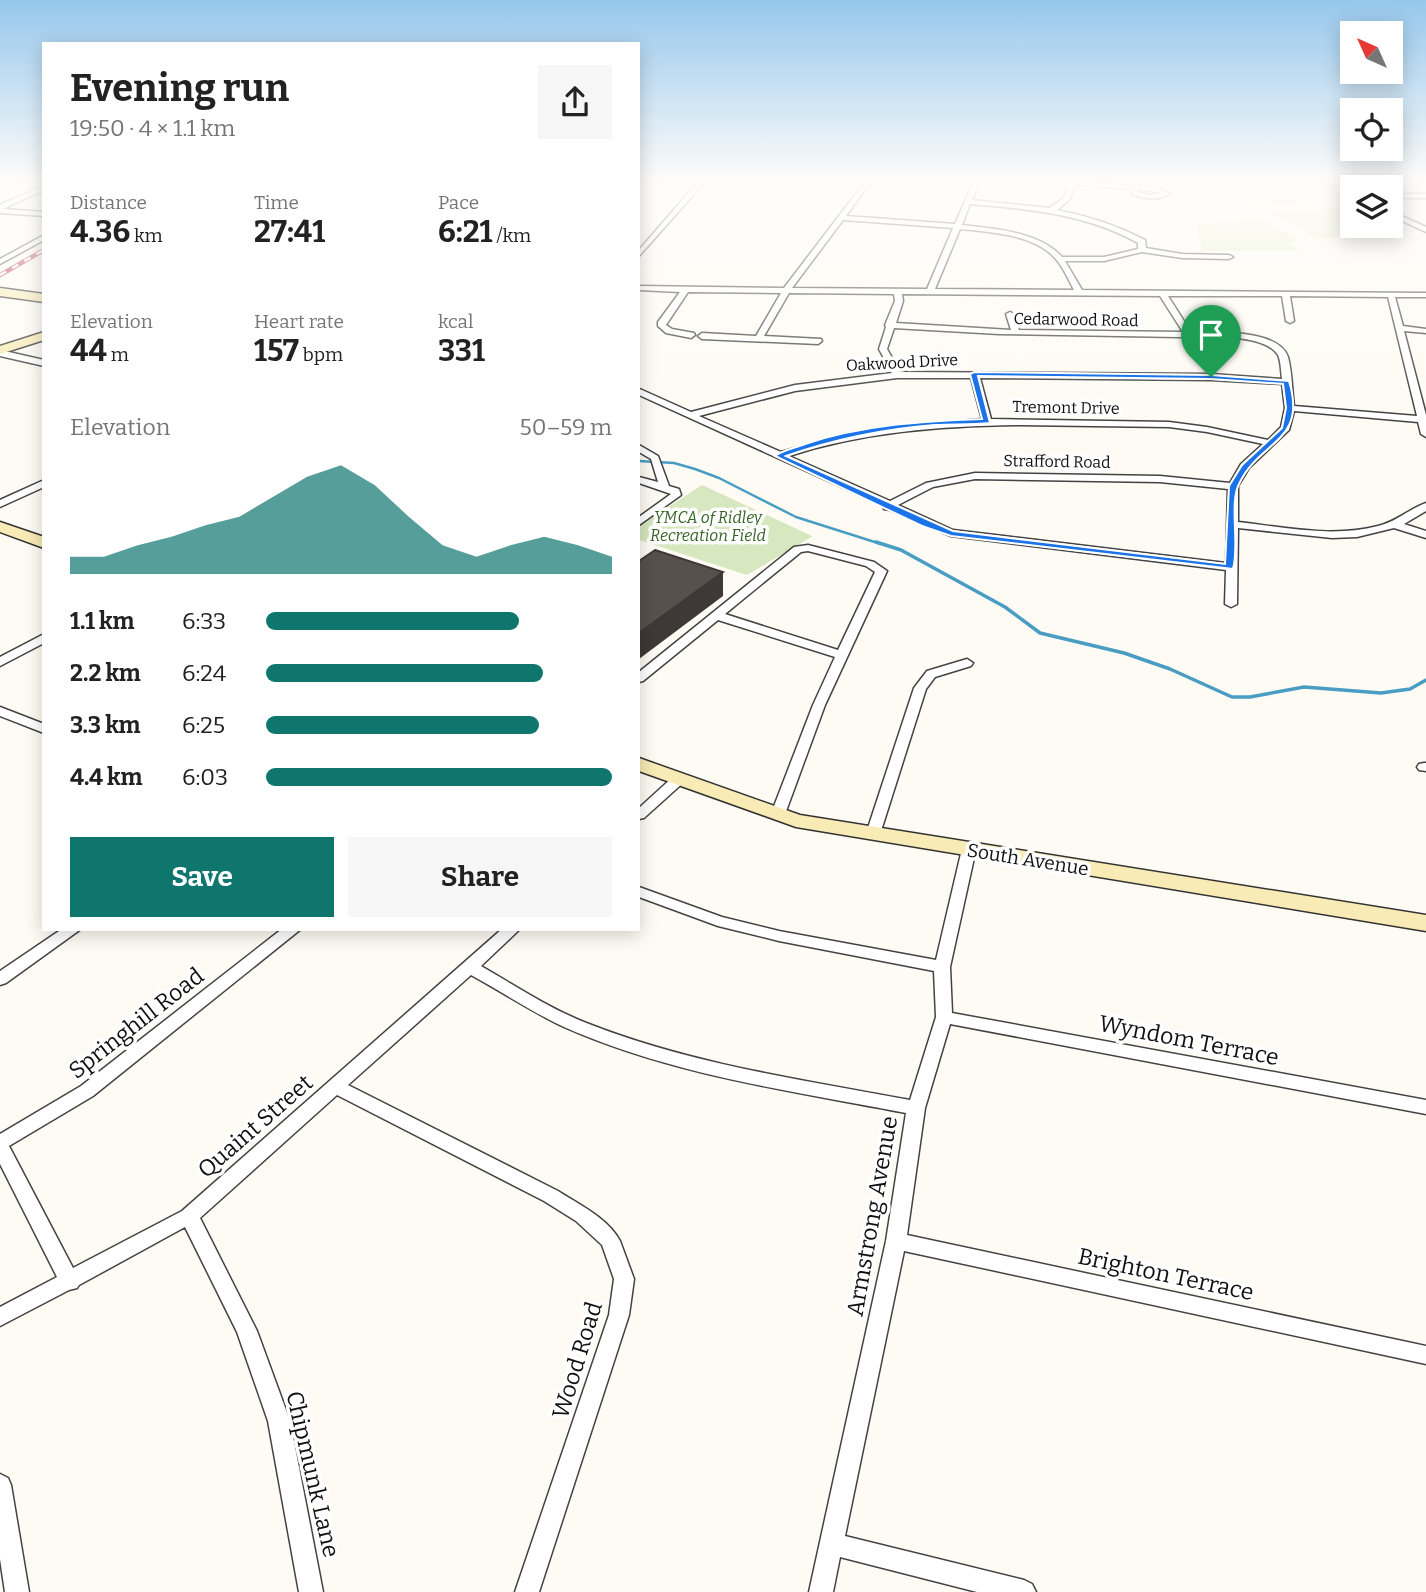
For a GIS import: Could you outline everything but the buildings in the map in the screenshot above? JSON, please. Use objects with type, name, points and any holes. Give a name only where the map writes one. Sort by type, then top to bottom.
[{"type":"street","points":[[760,338],[787,290],[812,257]]},
{"type":"street","points":[[930,291],[945,257]]},
{"type":"street","points":[[1060,259],[1111,257]]},
{"type":"street","points":[[1060,259],[1079,291]]},
{"type":"street","points":[[640,288],[1426,295]]},
{"type":"street","points":[[686,290],[662,322],[662,326],[669,331],[691,335]]},
{"type":"street","points":[[897,375],[883,349],[899,301],[898,291]]},
{"type":"street","points":[[0,292],[42,298]]},
{"type":"street","points":[[1163,294],[1189,335]]},
{"type":"street","points":[[1286,294],[1290,321]]},
{"type":"street","points":[[1391,295],[1415,368],[1426,434]]},
{"type":"street","points":[[1010,314],[1016,332]]},
{"type":"street","name":"Cedarwood Road","points":[[889,325],[1016,332],[1232,335],[1262,341],[1275,347],[1283,355],[1287,382]]},
{"type":"street","points":[[1400,328],[1426,331]]},
{"type":"street","points":[[702,336],[818,341]]},
{"type":"street","points":[[0,352],[42,338]]},
{"type":"street","points":[[0,352],[42,362]]},
{"type":"street","points":[[974,374],[987,421]]},
{"type":"street","name":"Oakwood Drive","points":[[691,415],[795,388],[897,375],[1211,377],[1287,382]]},
{"type":"street","points":[[1231,604],[1233,486],[1245,466],[1286,428],[1290,408],[1287,382]]},
{"type":"street","points":[[640,392],[938,529],[964,536],[1230,567]]},
{"type":"street","points":[[1290,408],[1424,420]]},
{"type":"street","name":"Tremont Drive","points":[[779,456],[826,440],[865,431],[935,423],[987,421],[1169,425],[1222,432],[1270,443]]},
{"type":"street","points":[[640,449],[657,461],[664,486]]},
{"type":"street","name":"Strafford Road","points":[[888,507],[924,485],[966,477],[1160,479],[1233,486]]},
{"type":"street","points":[[640,480],[664,486],[675,491],[676,495],[640,521]]},
{"type":"street","points":[[0,504],[42,485]]},
{"type":"street","points":[[1231,524],[1332,535],[1360,533],[1394,524],[1426,506]]},
{"type":"street","points":[[1394,524],[1426,535]]},
{"type":"street","points":[[0,527],[42,542]]},
{"type":"street","points":[[640,677],[798,549],[808,548],[870,564],[881,571],[819,705],[778,814]]},
{"type":"street","points":[[715,615],[842,655]]},
{"type":"street","points":[[0,662],[42,639]]},
{"type":"street","points":[[873,834],[920,688],[931,674],[967,663]]},
{"type":"street","points":[[0,710],[42,728]]},
{"type":"street","name":"South Avenue","points":[[640,764],[796,821],[1426,923]]},
{"type":"street","points":[[640,814],[679,779]]},
{"type":"street","name":"Armstrong Avenue","points":[[821,1592],[896,1241],[916,1108],[944,1017],[942,967],[969,849]]},
{"type":"street","points":[[640,892],[718,921],[779,936],[942,967]]},
{"type":"street","points":[[0,979],[70,931]]},
{"type":"street","name":"Springhill Road","points":[[0,1145],[87,1091],[290,931]]},
{"type":"street","name":"Quaint Street","points":[[0,1317],[70,1282],[189,1216],[510,931]]},
{"type":"street","points":[[470,967],[580,1027],[645,1051],[714,1069],[916,1108]]},
{"type":"street","name":"Wyndom Terrace","points":[[944,1017],[1426,1107]]},
{"type":"street","name":"Wood Road","points":[[337,1087],[551,1196],[583,1216],[610,1241],[624,1279],[619,1315],[527,1592]]},
{"type":"street","points":[[0,1145],[70,1282]]},
{"type":"street","name":"Chipmunk Lane","points":[[189,1216],[247,1331],[279,1421],[311,1592]]},
{"type":"street","name":"Brighton Terrace","points":[[896,1241],[1426,1354]]},
{"type":"street","points":[[0,1485],[17,1592]]},
{"type":"street","points":[[833,1544],[1024,1592]]},
{"type":"green space","name":"YMCA of Ridley Recreation Field","points":[[702,485],[813,536],[747,575],[640,540],[640,525]]},
{"type":"waterway","points":[[640,461],[674,463],[695,469],[719,478],[796,517],[881,544]]},
{"type":"waterway","points":[[876,542],[901,550],[1005,607],[1040,633],[1124,653],[1170,669],[1232,697],[1250,697],[1304,687],[1381,693],[1410,689],[1426,680]]},
{"type":"railway","points":[[0,275],[31,257]]},
{"type":"route","points":[[974,374],[1211,377],[1287,382],[1290,408],[1286,428],[1245,466],[1233,486],[1230,567],[951,533],[925,524],[779,456],[804,446],[865,431],[907,425],[987,421],[974,374]]}]
